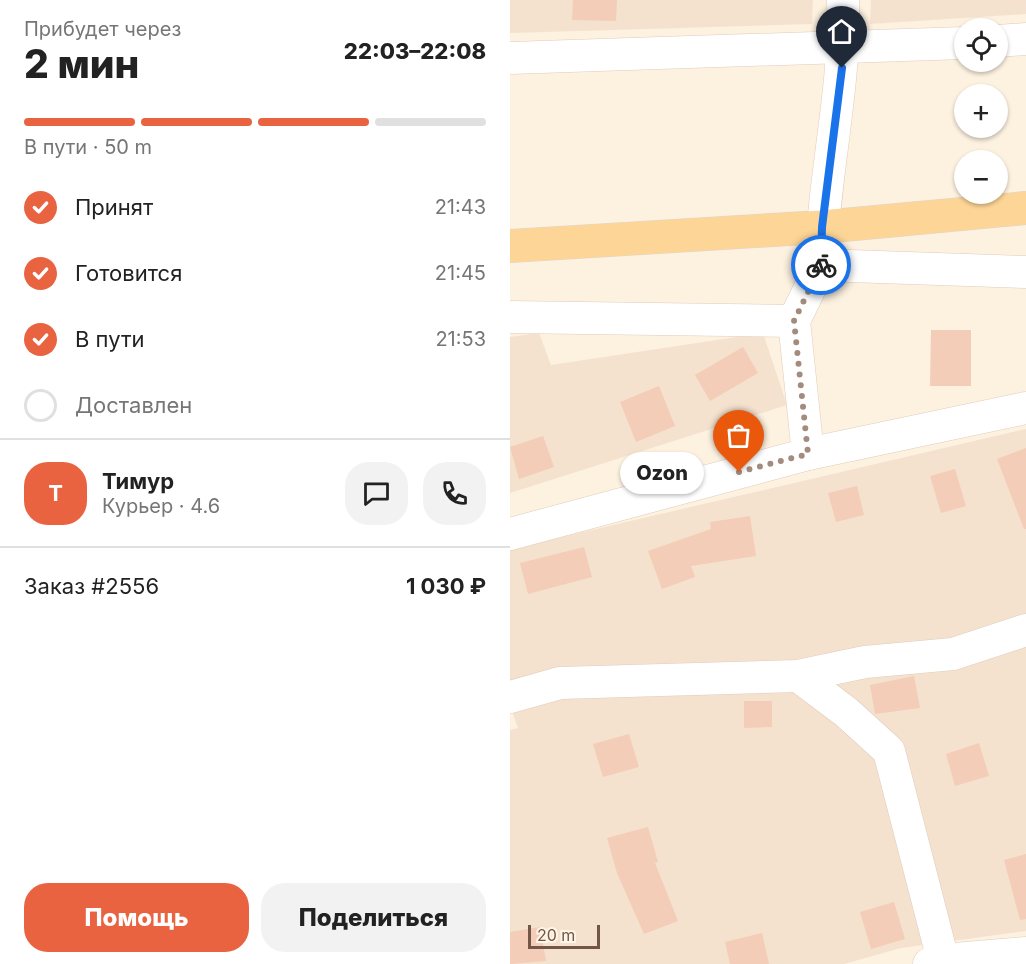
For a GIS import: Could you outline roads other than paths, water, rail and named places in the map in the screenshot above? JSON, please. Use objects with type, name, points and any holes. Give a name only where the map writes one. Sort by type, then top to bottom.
[{"type":"main road","points":[[510,246],[822,227],[1026,208]]},
{"type":"street","points":[[808,454],[794,321],[821,266],[822,227],[844,46],[843,0]]},
{"type":"street","points":[[1008,40],[1026,39]]},
{"type":"street","points":[[510,58],[954,43]]},
{"type":"street","points":[[821,266],[1026,272]]},
{"type":"street","points":[[510,317],[794,321]]},
{"type":"street","points":[[510,534],[808,454],[1026,408]]},
{"type":"street","points":[[510,697],[560,683],[798,676],[865,662],[953,654],[1026,630]]},
{"type":"street","points":[[798,676],[846,712],[889,752],[936,962],[1026,953]]},
{"type":"place","name":"Ozon","points":[[739,472]]}]
